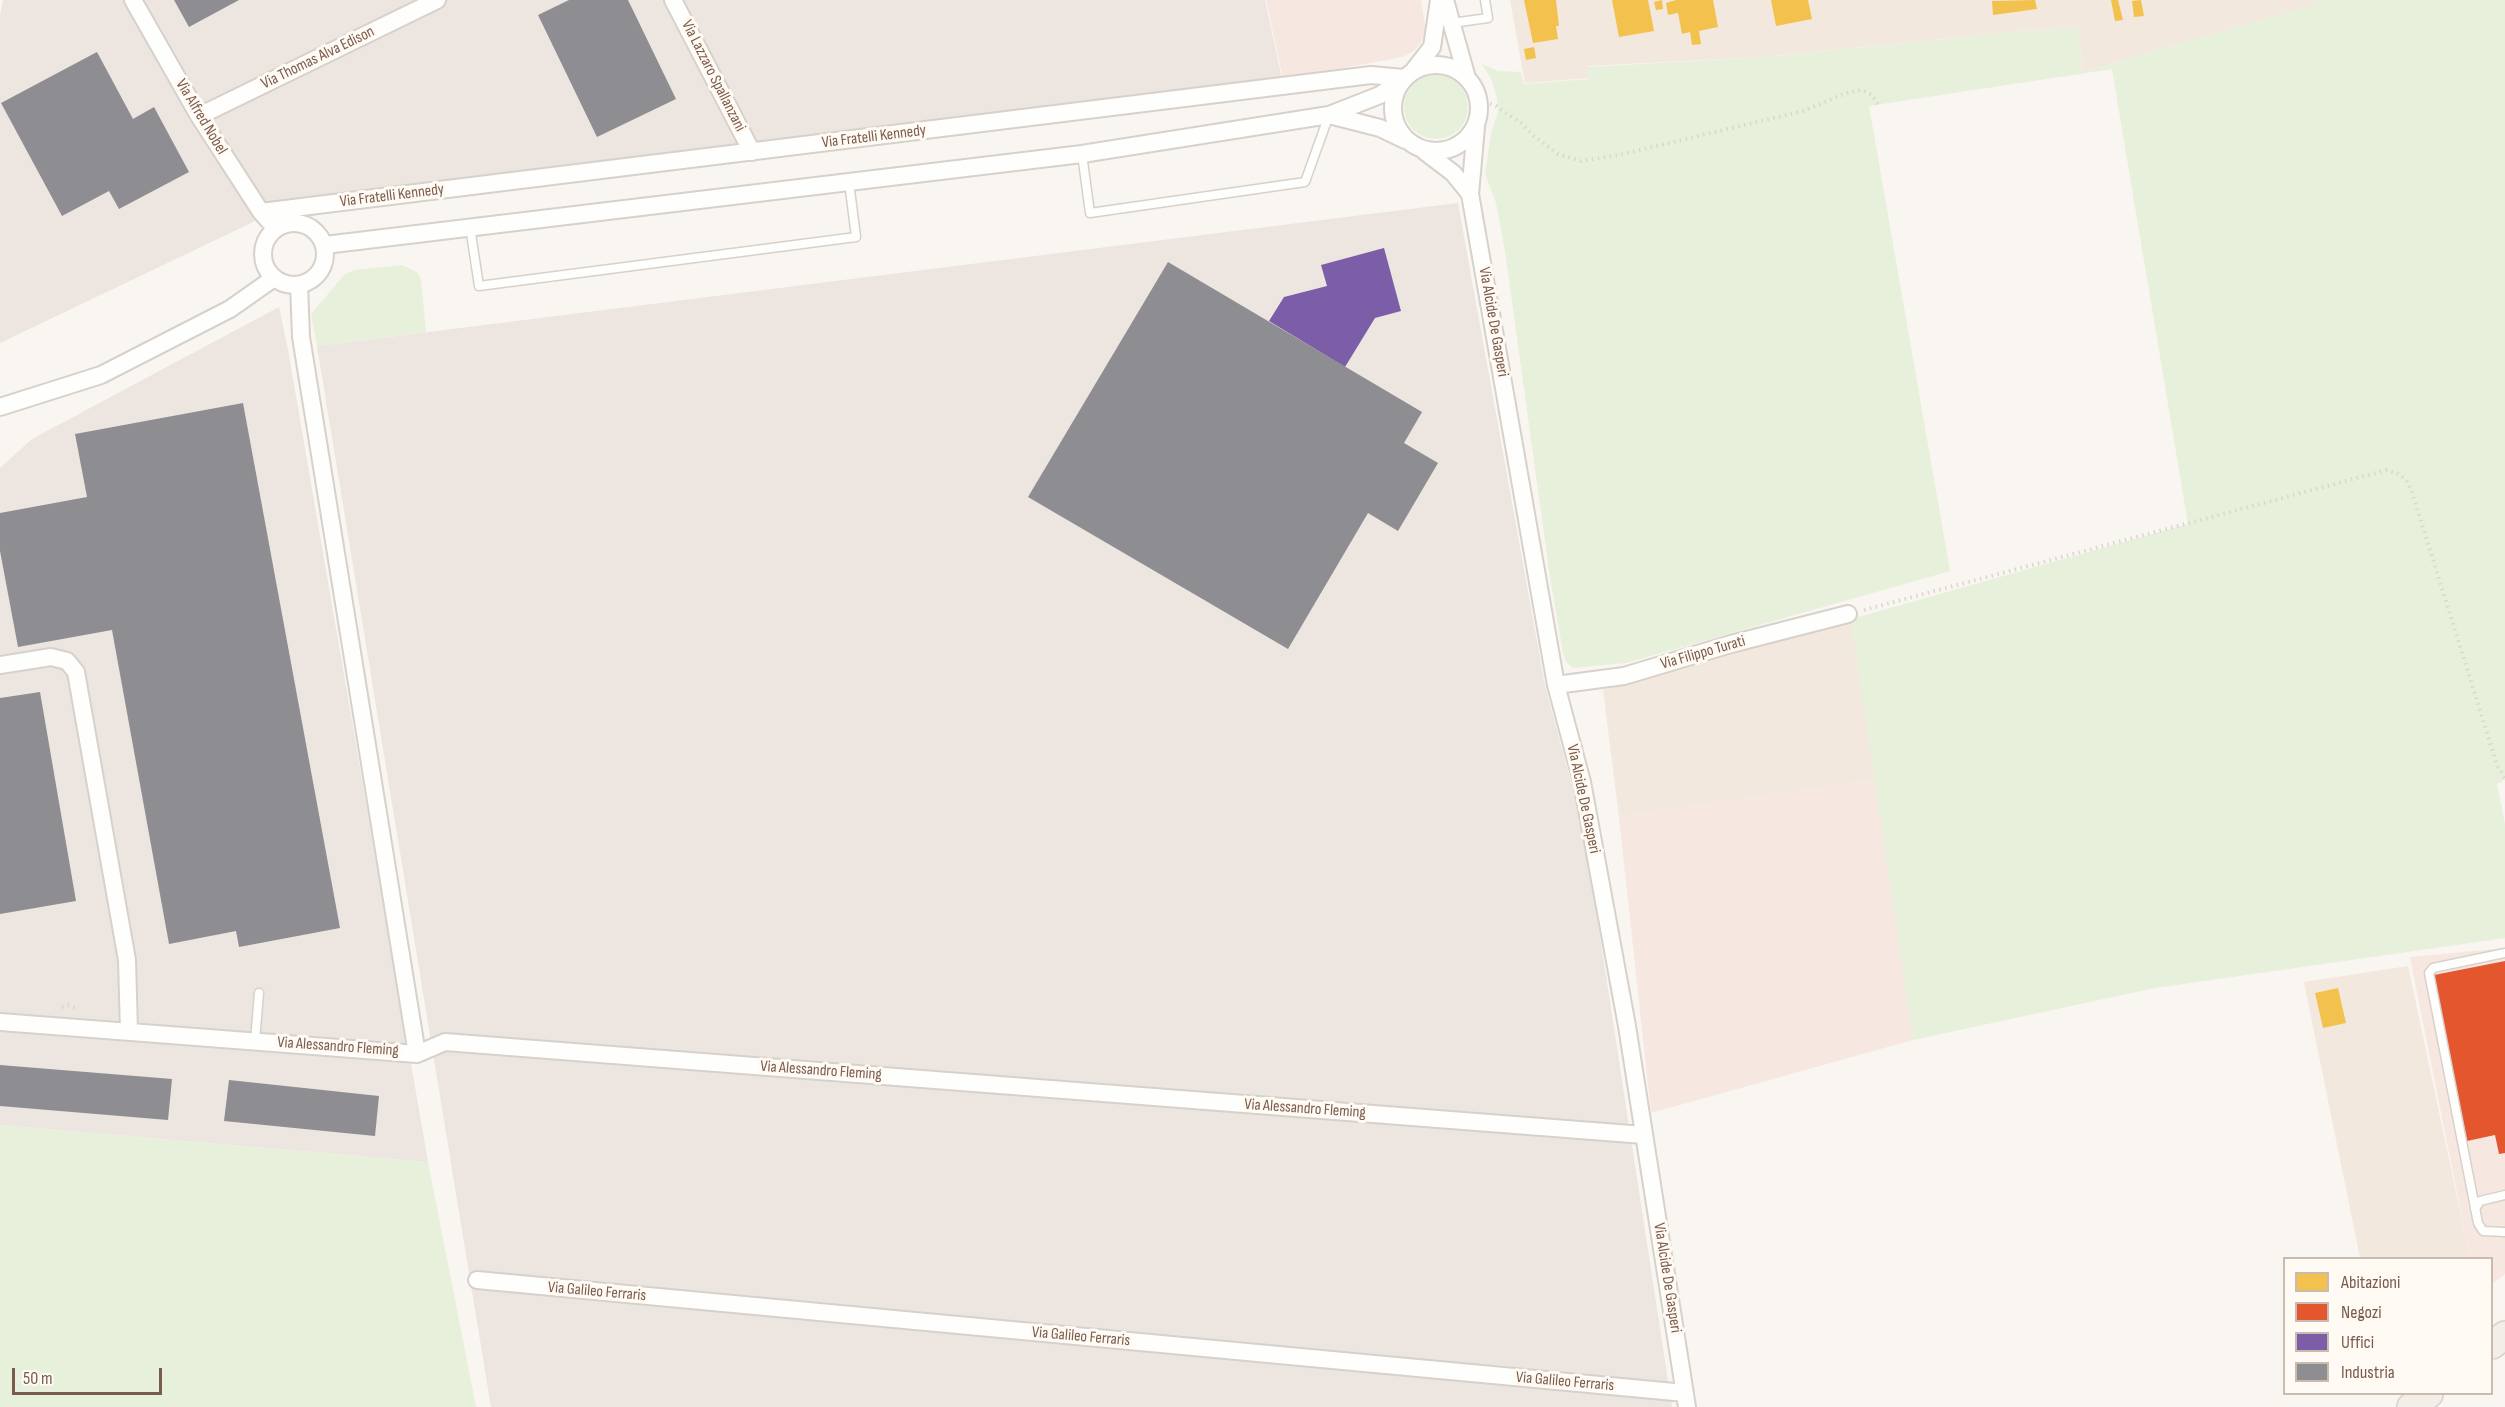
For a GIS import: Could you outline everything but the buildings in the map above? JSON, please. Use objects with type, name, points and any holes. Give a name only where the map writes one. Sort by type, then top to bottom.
[{"type":"main road","points":[[2493,1344],[2505,1335]]},
{"type":"main road","points":[[2411,1407],[2428,1395]]},
{"type":"street","name":"Via Alfred Nobel","points":[[133,0],[199,116],[261,212],[276,229]]},
{"type":"street","name":"Via Thomas Alva Edison","points":[[199,116],[436,0]]},
{"type":"street","name":"Via Lazzaro Spallanzani","points":[[673,0],[752,152]]},
{"type":"street","points":[[1412,144],[1397,128],[1392,115],[1392,101],[1396,89],[1432,47],[1439,0]]},
{"type":"street","points":[[1329,115],[1380,128],[1431,152],[1446,151],[1469,137],[1476,125],[1479,99],[1467,78],[1445,0]]},
{"type":"street","points":[[325,245],[1082,154],[1329,115],[1380,95],[1424,66],[1447,66],[1467,78]]},
{"type":"street","name":"Via Fratelli Kennedy","points":[[261,212],[1359,76],[1408,75]]},
{"type":"street","name":"Via Alcide De Gasperi","points":[[1476,125],[1470,194],[1556,685],[1582,782],[1644,1135],[1686,1400]]},
{"type":"street","name":"Via Alcide De Gasperi","points":[[1412,144],[1453,172],[1470,194]]},
{"type":"street","points":[[291,223],[302,224],[312,228],[325,245],[325,263],[321,271],[308,283],[299,285],[282,283],[267,271],[263,250],[266,240],[276,229],[291,223]]},
{"type":"street","points":[[0,406],[101,375],[230,309],[274,278]]},
{"type":"street","points":[[299,285],[301,337],[417,1054]]},
{"type":"street","name":"Via Filippo Turati","points":[[1556,685],[1624,676],[1731,644],[1848,614]]},
{"type":"street","points":[[0,665],[51,657],[67,661],[76,672],[128,960],[129,1031]]},
{"type":"street","name":"Via Alessandro Fleming","points":[[0,1022],[417,1054],[445,1042],[1644,1135]]},
{"type":"street","name":"Via Galileo Ferraris","points":[[477,1281],[1686,1400]]},
{"type":"lane","points":[[1452,23],[1488,18],[1485,0]]},
{"type":"lane","points":[[1082,154],[1090,213],[1305,182],[1329,115]]},
{"type":"lane","points":[[470,227],[478,286],[856,237],[849,182]]},
{"type":"lane","points":[[2505,953],[2433,968],[2429,973],[2478,1224],[2483,1231],[2505,1232]]},
{"type":"lane","points":[[255,1041],[258,993]]},
{"type":"lane","points":[[2475,1209],[2480,1201],[2505,1195]]},
{"type":"path","points":[[1479,99],[1496,106],[1521,123],[1533,136],[1558,154],[1581,161],[1619,155],[1803,111],[1849,92],[1862,90],[1872,95],[1878,104]]},
{"type":"path","points":[[1848,614],[2386,470],[2397,473],[2406,480],[2411,489],[2494,758],[2499,771],[2505,778]]},
{"type":"shaded area","points":[[3,0],[1265,0],[1282,79],[295,202],[0,343],[0,16]]},
{"type":"shaded area","points":[[1266,0],[1421,0],[1426,31],[1421,43],[1414,51],[1403,57],[1283,79]]},
{"type":"shaded area","points":[[1510,0],[2316,0],[2316,5],[2083,72],[2077,26],[1763,57],[1588,66],[1589,78],[1525,83]]},
{"type":"shaded area","points":[[1458,203],[1545,686],[1577,804],[1593,891],[1672,1407],[491,1407],[317,346]]},
{"type":"shaded area","points":[[279,307],[428,1162],[0,1125],[0,468],[32,439]]},
{"type":"shaded area","points":[[1851,619],[1877,780],[1619,817],[1603,690]]},
{"type":"shaded area","points":[[1877,780],[1913,1040],[1651,1113],[1619,817]]},
{"type":"shaded area","points":[[2505,948],[2505,1274],[2493,1283],[2493,1257],[2470,1257],[2410,957]]},
{"type":"shaded area","points":[[2408,966],[2470,1257],[2360,1257],[2304,982]]},
{"type":"green space","points":[[2316,0],[2505,0],[2505,780],[2497,784],[2505,824],[2505,938],[2155,988],[1913,1040],[1851,619],[2188,524],[2112,69],[1869,106],[1950,571],[1626,663],[1573,668],[1567,663],[1563,653],[1550,577],[1505,251],[1496,203],[1485,174],[1491,133],[1498,112],[1492,81],[1482,64],[1498,71],[1521,72],[1524,84],[1589,79],[1588,67],[1764,57],[2077,26],[2083,72],[2315,5]]},
{"type":"green space","points":[[1436,75],[1448,77],[1459,84],[1466,95],[1468,107],[1466,119],[1459,130],[1448,137],[1436,139],[1424,137],[1413,130],[1406,119],[1404,107],[1406,95],[1413,84],[1424,77]]},
{"type":"green space","points":[[402,265],[418,273],[421,280],[426,332],[317,346],[311,314],[345,274],[355,270]]},
{"type":"green space","points":[[0,1125],[428,1162],[476,1407],[0,1407]]}]
